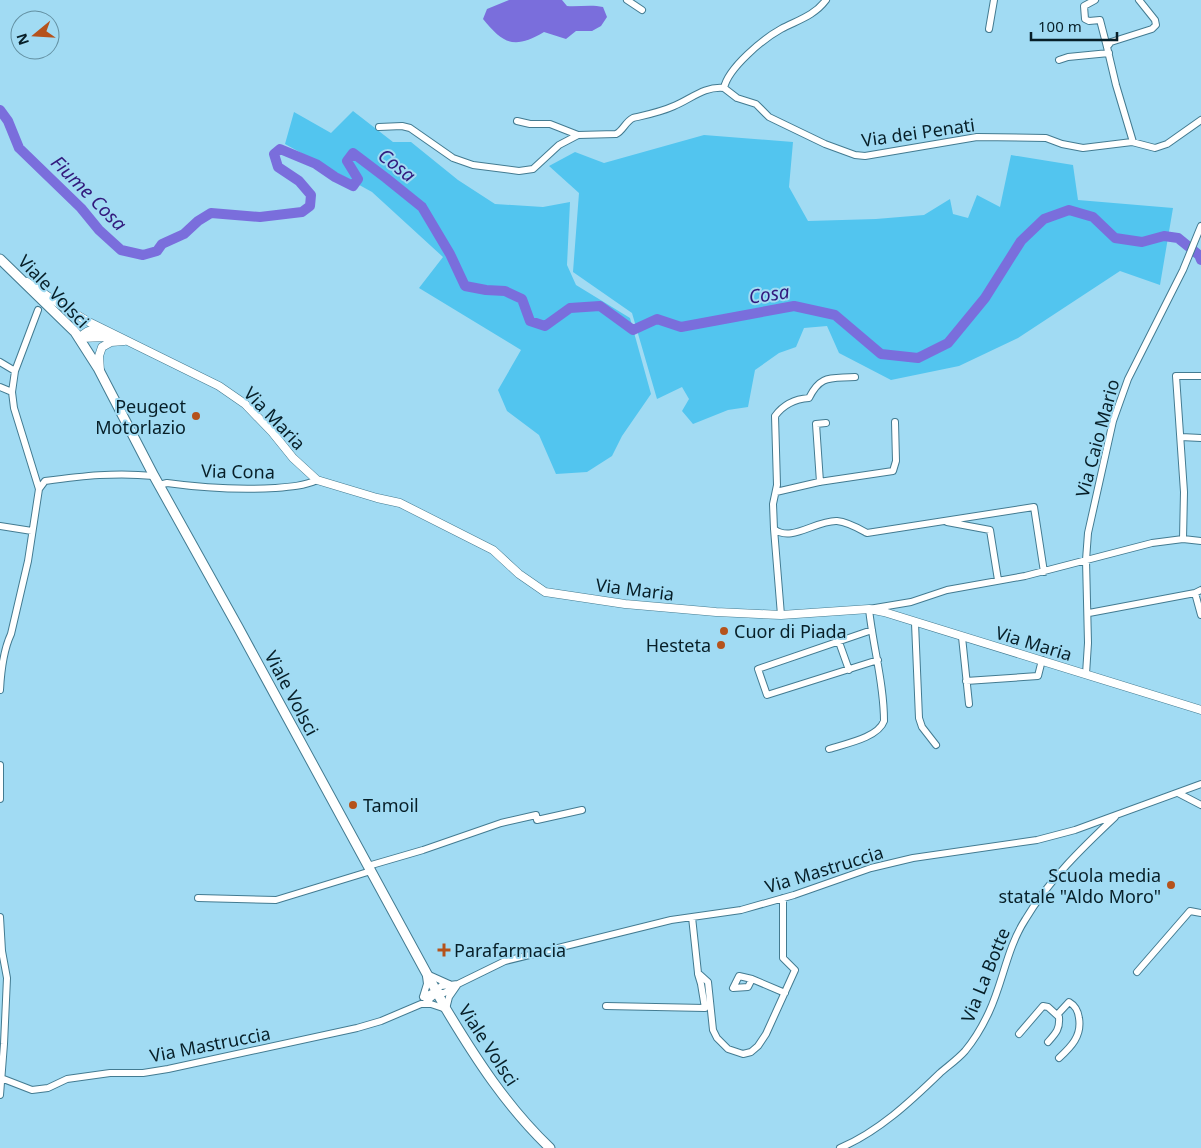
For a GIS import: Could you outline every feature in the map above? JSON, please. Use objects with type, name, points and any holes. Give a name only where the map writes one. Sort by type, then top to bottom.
[{"type":"main road","name":"Viale Volsci","points":[[0,259],[79,338],[101,374],[154,476],[446,1009],[472,1053],[505,1099],[550,1148]]},
{"type":"street","points":[[627,0],[642,10]]},
{"type":"street","points":[[517,121],[530,124],[550,124],[578,135],[619,133],[628,120],[674,106],[701,91],[717,87],[724,88],[735,69],[753,50],[781,29],[819,9],[826,0]]},
{"type":"street","points":[[989,29],[994,0]]},
{"type":"street","points":[[1095,0],[1084,6],[1086,18],[1089,21],[1100,20],[1116,85],[1133,142]]},
{"type":"street","points":[[1108,50],[1111,42],[1152,29],[1156,24],[1139,0]]},
{"type":"street","points":[[1058,60],[1108,50]]},
{"type":"street","name":"Via dei Penati","points":[[724,88],[737,98],[756,104],[769,117],[825,144],[855,155],[865,156],[977,137],[1046,138],[1062,144],[1083,148],[1133,142],[1155,148],[1167,144],[1201,120]]},
{"type":"street","points":[[379,127],[402,126],[410,128],[452,158],[473,165],[519,171],[533,169],[559,145],[578,135]]},
{"type":"street","name":"Via Caio Mario","points":[[1086,674],[1089,613],[1086,560],[1088,533],[1113,421],[1128,379],[1183,270],[1201,226]]},
{"type":"street","name":"Via Maria","points":[[14,272],[62,306],[219,386],[245,404],[272,432],[293,458],[317,480],[400,503],[493,550],[519,574],[545,592],[680,609],[781,615],[869,609],[1042,660],[1201,710]]},
{"type":"street","points":[[0,690],[7,644],[12,634],[28,561],[39,489],[14,408],[12,392],[16,370],[38,310]]},
{"type":"street","points":[[79,338],[87,331],[93,329],[111,332]]},
{"type":"street","points":[[79,338],[107,337],[128,341]]},
{"type":"street","points":[[101,374],[99,356],[102,347],[111,342],[128,341]]},
{"type":"street","points":[[0,362],[16,370]]},
{"type":"street","points":[[1183,539],[1184,492],[1176,376],[1201,376]]},
{"type":"street","points":[[781,615],[773,504],[776,492],[775,416],[790,403],[798,399],[809,398],[815,386],[821,382],[831,379],[855,377]]},
{"type":"street","points":[[0,387],[12,392]]},
{"type":"street","points":[[776,492],[820,482],[893,471],[896,461],[895,422]]},
{"type":"street","points":[[820,482],[816,424],[826,423]]},
{"type":"street","points":[[1181,437],[1201,438]]},
{"type":"street","points":[[39,489],[45,481],[104,474],[125,473],[154,476]]},
{"type":"street","name":"Via Cona","points":[[159,485],[167,482],[244,489],[286,487],[308,484],[317,480]]},
{"type":"street","points":[[774,529],[779,533],[796,533],[817,524],[839,521],[867,533],[1034,507],[1044,572]]},
{"type":"street","points":[[941,521],[990,530],[998,580]]},
{"type":"street","points":[[0,526],[32,531]]},
{"type":"street","points":[[829,749],[871,735],[882,726],[884,714],[878,660],[869,609],[911,602],[947,590],[1044,572],[1097,556],[1152,543],[1183,539],[1201,541]]},
{"type":"street","points":[[1089,613],[1198,591],[1201,615]]},
{"type":"street","points":[[915,623],[919,718],[922,727],[936,745]]},
{"type":"street","points":[[872,630],[758,669],[767,695],[878,660]]},
{"type":"street","points":[[962,637],[968,704]]},
{"type":"street","points":[[839,642],[849,670]]},
{"type":"street","points":[[966,681],[1038,676],[1042,660]]},
{"type":"street","points":[[0,764],[0,799]]},
{"type":"street","name":"Via Mastruccia","points":[[2,1078],[32,1090],[48,1088],[67,1079],[110,1073],[143,1073],[168,1069],[357,1028],[381,1021],[415,1006],[437,992],[441,986],[453,986],[505,960],[632,929],[692,917],[741,910],[871,868],[913,858],[1037,840],[1075,830],[1201,784]]},
{"type":"street","points":[[1178,793],[1201,805]]},
{"type":"street","points":[[198,898],[276,900],[501,823],[536,815],[537,820],[582,810]]},
{"type":"street","name":"Via La Botte","points":[[840,1148],[875,1128],[913,1098],[964,1053],[976,1036],[991,1007],[1015,940],[1024,921],[1046,889],[1088,842],[1118,815]]},
{"type":"street","points":[[698,974],[708,982],[716,1038],[728,1050],[743,1054],[751,1052],[758,1046],[766,1034],[795,970],[783,958],[783,898]]},
{"type":"street","points":[[1137,972],[1190,911],[1201,913]]},
{"type":"street","points":[[0,917],[2,951],[7,978],[0,1095]]},
{"type":"street","points":[[606,1006],[705,1008],[698,974],[692,917]]},
{"type":"street","points":[[426,972],[436,980],[453,986],[446,1009],[423,1000],[427,984],[426,972]]},
{"type":"street","points":[[752,979],[784,993]]},
{"type":"street","points":[[1057,1015],[1069,1002],[1078,1013],[1080,1025],[1079,1035],[1074,1043],[1059,1058]]},
{"type":"street","points":[[1019,1034],[1043,1006],[1048,1007],[1059,1017],[1060,1027],[1058,1032],[1048,1042]]},
{"type":"shaded area","points":[[509,0],[562,0],[567,6],[598,6],[603,7],[607,17],[601,26],[592,31],[576,31],[566,39],[544,32],[525,41],[511,42],[497,34],[483,19],[487,9]]},
{"type":"shaded area","points":[[353,111],[393,142],[411,142],[458,180],[495,204],[543,207],[570,202],[567,265],[576,285],[630,318],[651,394],[622,436],[612,456],[587,472],[556,474],[539,435],[507,411],[498,390],[521,350],[419,288],[443,257],[372,192],[285,144],[294,112],[331,133]]},
{"type":"shaded area","points":[[704,135],[793,142],[789,187],[808,221],[876,219],[924,215],[950,199],[953,214],[968,218],[977,195],[1000,207],[1011,155],[1073,165],[1078,200],[1173,208],[1160,285],[1120,271],[1018,338],[959,366],[891,380],[839,353],[827,326],[804,328],[796,347],[779,353],[755,370],[748,407],[728,410],[693,424],[682,411],[689,399],[682,387],[657,399],[632,313],[573,272],[579,193],[549,166],[575,152],[604,163]]},
{"type":"waterway","name":"Cosa","points":[[0,110],[8,121],[19,148],[81,208],[99,230],[121,250],[143,255],[157,251],[162,244],[184,234],[198,221],[211,213],[260,217],[302,212],[310,206],[311,195],[299,181],[278,167],[274,154],[280,149],[316,164],[353,186],[358,179],[347,161],[353,153],[422,207],[450,254],[465,286],[505,291],[522,299],[530,321],[545,326],[570,308],[600,306],[633,330],[657,319],[681,327],[794,306],[835,315],[881,354],[918,358],[948,343],[985,298],[1021,241],[1044,219],[1069,210],[1093,217],[1115,238],[1142,242],[1164,236],[1178,238],[1199,255],[1201,260]]},
{"type":"place","name":"Peugeot Motorlazio","points":[[196,416]]},
{"type":"place","name":"Cuor di Piada","points":[[724,631]]},
{"type":"place","name":"Hesteta","points":[[721,645]]},
{"type":"place","name":"Tamoil","points":[[353,805]]},
{"type":"place","name":"Scuola media statale \"Aldo Moro\"","points":[[1171,885]]},
{"type":"place","name":"Parafarmacia","points":[[444,950]]},
{"type":"water label","name":"Fiume Cosa","points":[[89,193]]}]
